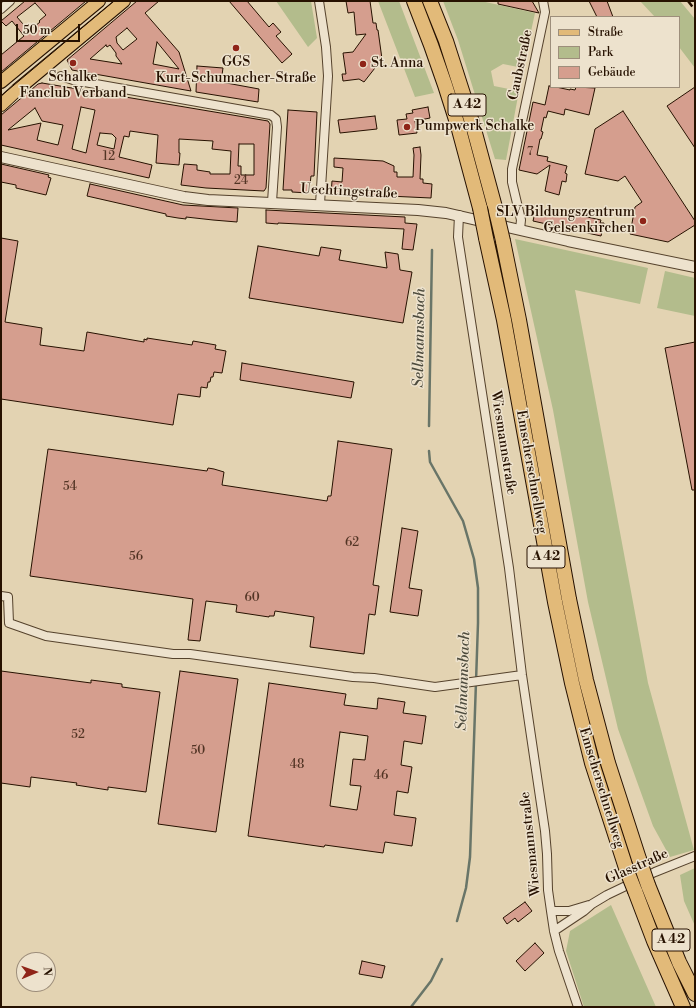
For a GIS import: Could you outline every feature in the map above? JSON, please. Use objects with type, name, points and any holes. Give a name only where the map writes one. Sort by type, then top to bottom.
[{"type":"highway","name":"Emscherschnellweg","points":[[414,1],[431,45],[458,126],[480,208],[504,320],[554,602],[592,764],[627,871],[654,941],[683,1007]]},
{"type":"highway","name":"Emscherschnellweg","points":[[430,1],[446,41],[464,95],[503,241],[519,320],[569,599],[586,680],[608,762],[648,885],[679,962],[695,994]]},
{"type":"main road","points":[[1,82],[99,1]]},
{"type":"main road","points":[[1,105],[124,1]]},
{"type":"street","points":[[1,9],[10,1]]},
{"type":"street","points":[[319,1],[326,48],[328,76],[320,204]]},
{"type":"street","name":"Caubstraße","points":[[520,229],[521,220],[512,182],[512,169],[545,12],[543,1]]},
{"type":"street","points":[[61,76],[73,80],[271,115],[276,119],[277,126],[272,202]]},
{"type":"street","name":"Uechtingstraße","points":[[1,157],[184,197],[208,200],[320,204],[446,213],[695,267]]},
{"type":"street","name":"Wiesmannstraße","points":[[459,216],[458,237],[509,568],[522,675],[545,831],[548,890],[554,931],[559,951],[578,1007]]},
{"type":"street","points":[[1,596],[8,597],[9,623],[46,636],[173,654],[190,654],[435,687],[522,675]]},
{"type":"street","name":"Glasstraße","points":[[554,931],[607,895],[655,872],[695,856]]},
{"type":"street","name":"Glasstraße","points":[[551,911],[569,911],[592,904]]},
{"type":"green space","points":[[276,1],[311,1],[317,38],[308,47]]},
{"type":"green space","points":[[378,1],[399,1],[434,93],[415,97]]},
{"type":"green space","points":[[443,1],[481,1],[535,13],[523,68],[503,64],[491,71],[494,86],[519,91],[506,160],[495,159],[458,40]]},
{"type":"green space","points":[[640,1],[680,1],[695,19],[695,68],[680,48],[680,16],[654,16]]},
{"type":"green space","points":[[515,239],[648,268],[640,304],[575,290],[648,683],[694,850],[670,857],[653,826],[618,729],[588,602],[553,410]]},
{"type":"green space","points":[[665,271],[695,278],[695,316],[657,308]]},
{"type":"green space","points":[[695,868],[695,926],[684,901],[680,875]]},
{"type":"green space","points":[[611,905],[656,1007],[584,1007],[566,951],[570,931]]},
{"type":"building","points":[[25,1],[86,1],[1,72],[1,55],[24,36],[12,21],[6,26],[1,21]],"holes":[[[35,3],[46,15],[29,31],[17,17]]]},
{"type":"building","points":[[137,1],[159,1],[145,13],[179,52],[191,91],[72,70],[67,60]],"holes":[[[127,28],[137,39],[123,50],[117,43],[116,37]],[[157,42],[179,69],[153,64]],[[106,45],[107,47],[110,45],[122,64],[90,59]]]},
{"type":"building","points":[[229,1],[247,1],[269,27],[273,23],[281,32],[276,36],[292,54],[282,63]]},
{"type":"building","points":[[346,1],[370,1],[373,23],[376,23],[378,30],[382,59],[364,82],[359,79],[343,81],[342,74],[346,74],[343,53],[353,52],[366,34],[356,35],[354,12],[348,13]]},
{"type":"building","points":[[498,1],[532,1],[539,13],[498,4]]},
{"type":"building","points":[[589,1],[607,1],[613,16],[596,16]]},
{"type":"building","points":[[197,66],[223,68],[221,82],[259,89],[258,102],[196,92]]},
{"type":"building","points":[[42,83],[268,121],[270,124],[266,188],[264,191],[181,185],[184,164],[197,165],[197,170],[210,172],[210,174],[230,174],[231,151],[212,149],[213,141],[179,139],[179,165],[156,163],[158,135],[130,131],[129,137],[124,136],[119,157],[152,165],[149,178],[1,145],[1,115],[38,84]],"holes":[[[81,107],[95,110],[86,153],[72,149]],[[35,108],[42,121],[63,125],[58,145],[37,140],[41,123],[8,130]],[[100,133],[112,134],[116,138],[114,149],[97,145]],[[239,144],[254,144],[254,175],[241,175],[241,166],[238,166]]]},
{"type":"building","points":[[549,86],[550,88],[570,90],[575,90],[576,88],[595,88],[589,115],[565,109],[564,115],[548,111],[546,118],[544,117],[541,131],[543,132],[537,155],[548,157],[547,161],[567,166],[565,173],[567,174],[566,182],[562,181],[559,195],[545,191],[550,165],[537,174],[519,170],[533,102],[545,105]]},
{"type":"building","points":[[695,87],[695,148],[667,106]]},
{"type":"building","name":"Pumpwerk Schalke","points":[[428,107],[430,118],[415,121],[417,133],[399,135],[397,120],[407,119],[406,114],[413,113],[412,110]]},
{"type":"building","points":[[288,110],[317,112],[314,176],[311,176],[309,193],[283,190]]},
{"type":"building","points":[[623,111],[695,221],[695,225],[668,242],[630,234],[635,207],[642,202],[625,176],[618,181],[585,174],[595,129]]},
{"type":"building","points":[[375,116],[377,129],[340,133],[338,120]]},
{"type":"building","points":[[420,147],[420,179],[423,179],[423,183],[432,184],[431,198],[331,194],[332,181],[342,182],[343,168],[334,167],[334,158],[383,161],[394,166],[394,172],[397,172],[397,177],[413,177],[413,148]]},
{"type":"building","points":[[1,164],[49,175],[48,177],[51,178],[46,195],[16,188],[16,185],[1,182]]},
{"type":"building","points":[[90,184],[183,205],[238,208],[237,222],[186,217],[186,219],[166,216],[166,214],[87,196]]},
{"type":"building","points":[[536,209],[569,215],[569,213],[601,220],[600,223],[604,223],[601,236],[533,221]]},
{"type":"building","points":[[266,210],[405,217],[405,223],[417,224],[413,250],[402,249],[404,229],[266,223]]},
{"type":"building","points":[[1,238],[18,241],[5,322],[42,328],[40,345],[84,351],[87,332],[144,342],[144,339],[147,340],[147,338],[192,345],[193,341],[216,345],[215,349],[226,351],[222,373],[214,372],[210,382],[208,382],[207,388],[201,387],[200,397],[178,394],[173,425],[1,399]]},
{"type":"building","points":[[258,246],[319,256],[321,247],[341,250],[339,260],[387,268],[385,252],[398,254],[400,270],[412,272],[403,323],[249,298]]},
{"type":"building","points":[[695,342],[695,490],[692,490],[665,348]]},
{"type":"building","points":[[242,363],[354,382],[351,398],[240,380]]},
{"type":"building","points":[[338,441],[392,449],[373,585],[379,586],[375,615],[369,614],[364,654],[310,647],[314,617],[275,611],[274,616],[269,617],[236,612],[237,605],[206,601],[200,641],[188,640],[193,599],[30,576],[48,449],[207,471],[208,468],[214,469],[224,472],[222,485],[327,501],[328,496],[331,496]]},
{"type":"building","points":[[402,528],[418,531],[409,588],[422,590],[418,616],[390,612]]},
{"type":"building","points":[[1,671],[91,683],[91,680],[122,684],[122,687],[160,692],[146,792],[108,787],[108,790],[76,785],[77,783],[31,777],[30,787],[1,783]]},
{"type":"building","points":[[180,671],[238,679],[216,832],[158,824]]},
{"type":"building","points":[[269,683],[346,694],[344,705],[377,709],[378,698],[405,702],[403,713],[426,716],[422,744],[404,741],[401,765],[412,767],[408,793],[397,791],[394,815],[416,818],[412,846],[385,842],[383,853],[325,845],[324,847],[248,836]],"holes":[[[340,732],[368,736],[365,760],[353,759],[350,785],[361,786],[357,810],[330,806]]]},
{"type":"building","points":[[525,902],[532,911],[518,922],[515,918],[507,924],[503,918]]},
{"type":"building","points":[[535,943],[544,953],[525,971],[516,961]]},
{"type":"building","points":[[362,961],[385,966],[382,978],[359,974]]},
{"type":"waterway","name":"Sellmannsbach","points":[[429,426],[432,250]]},
{"type":"waterway","name":"Sellmannsbach","points":[[429,451],[430,462],[463,521],[474,559],[478,588],[470,857],[466,888],[457,921]]},
{"type":"waterway","name":"Sellmannsbach","points":[[411,1007],[431,981],[442,959]]},
{"type":"tram line","points":[[1,96],[114,1]]},
{"type":"railway","points":[[688,1],[695,10]]},
{"type":"place","name":"GGS Kurt-Schumacher-Straße","points":[[236,48]]},
{"type":"place","name":"Schalke Fanclub Verband","points":[[73,63]]},
{"type":"place","name":"St. Anna","points":[[363,64]]},
{"type":"place","name":"Pumpwerk Schalke","points":[[407,127]]},
{"type":"place","name":"SLV Bildungszentrum Gelsenkirchen","points":[[643,221]]}]
